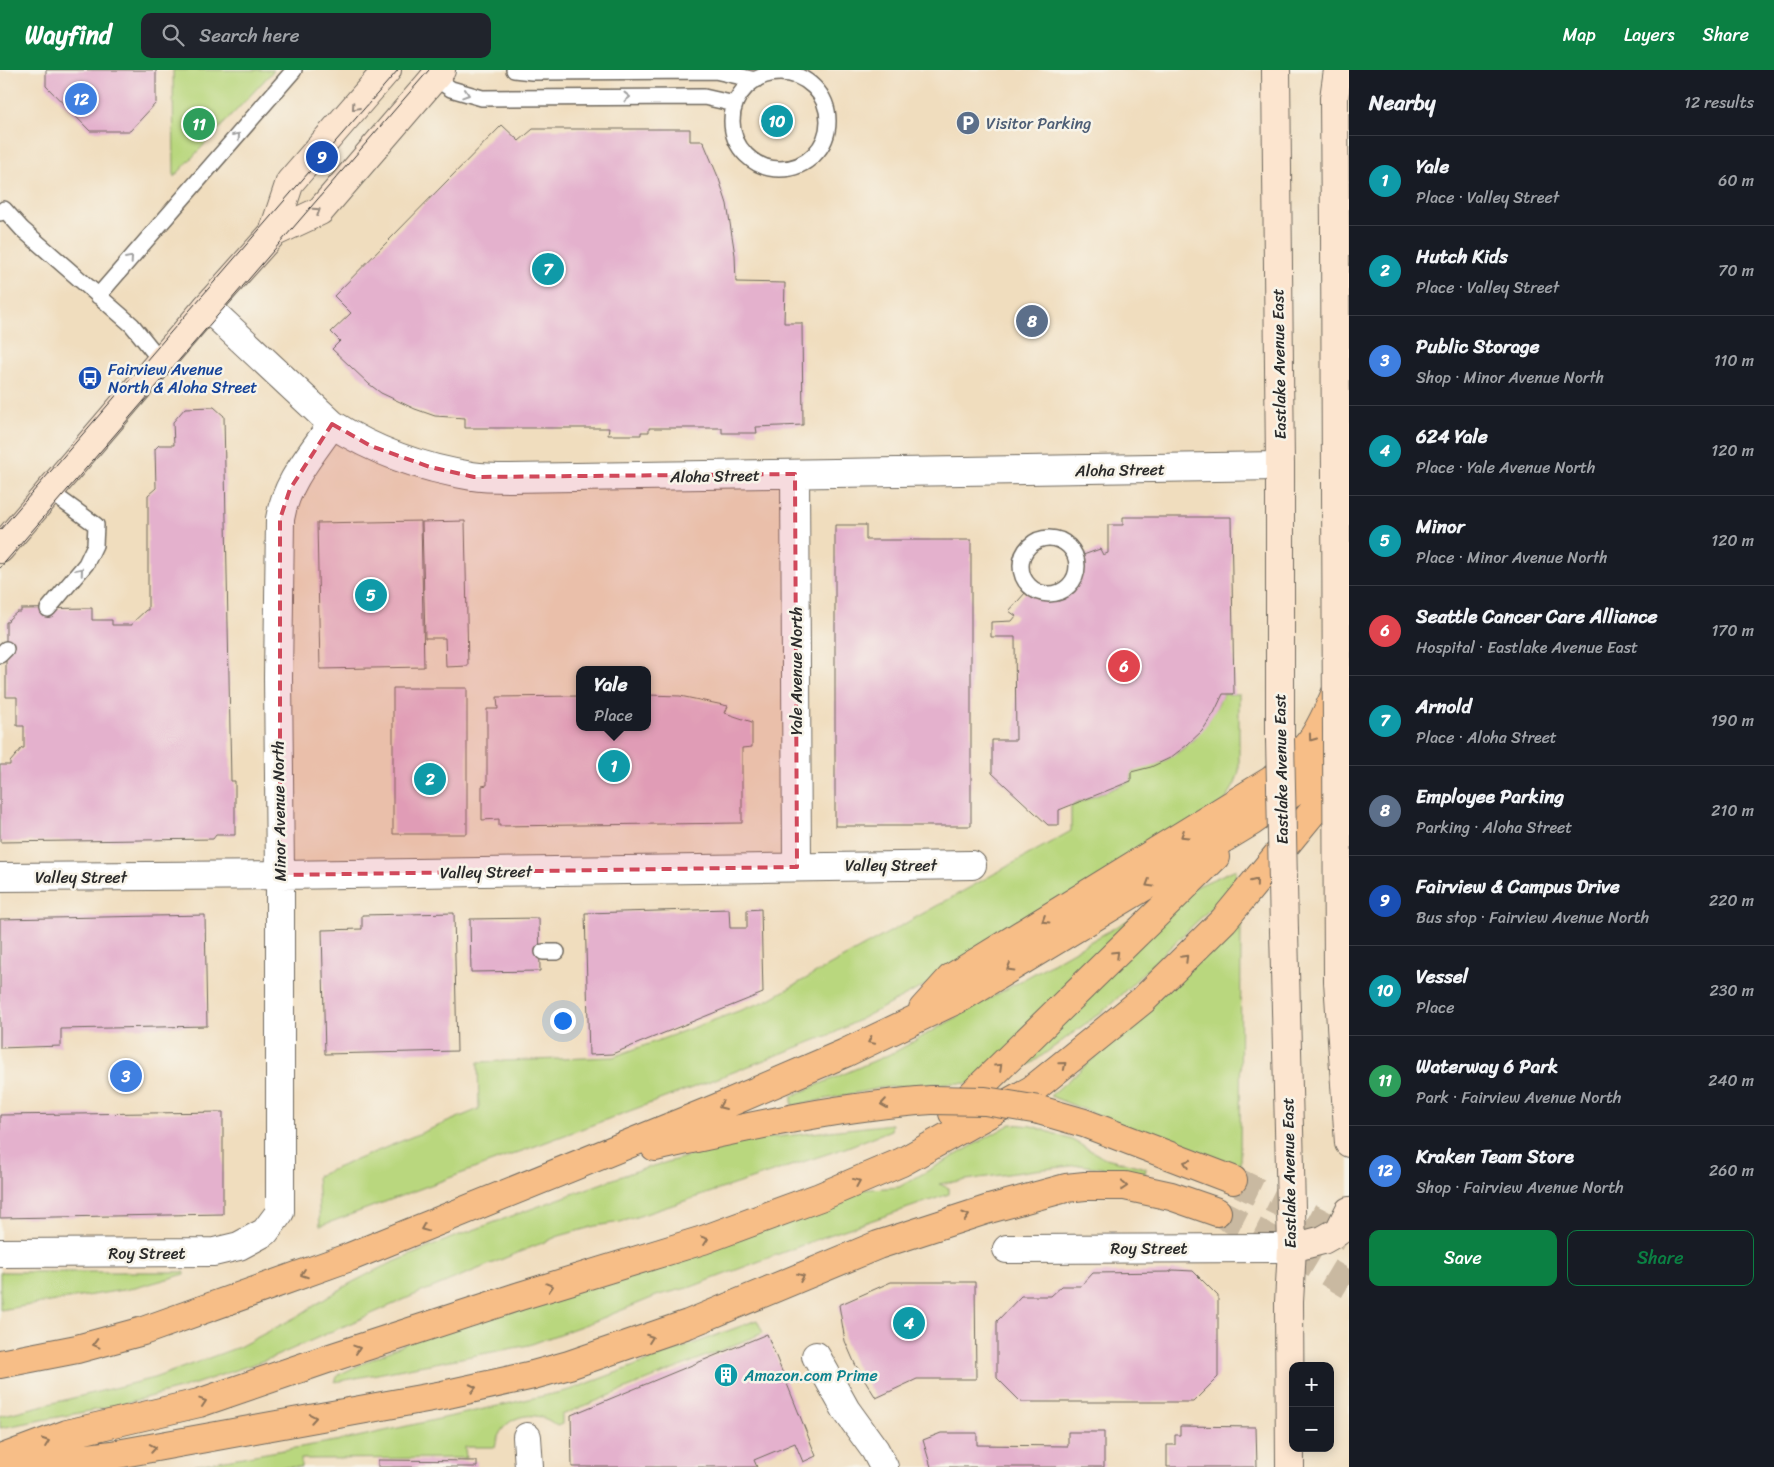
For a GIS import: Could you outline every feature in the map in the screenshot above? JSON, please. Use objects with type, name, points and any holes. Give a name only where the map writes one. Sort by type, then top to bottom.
[{"type":"highway","points":[[914,1019],[951,978],[1272,780],[1312,739],[1324,719],[1349,663]]},
{"type":"highway","points":[[0,1364],[77,1349],[143,1331],[350,1257],[826,1061],[962,996],[1250,822],[1295,791],[1328,753],[1349,713]]},
{"type":"highway","points":[[0,1459],[68,1434],[199,1403],[362,1347],[703,1240],[820,1197],[902,1162],[1033,1089],[1143,1000],[1224,920],[1349,768]]},
{"type":"highway","points":[[902,1162],[1250,822]]},
{"type":"highway","points":[[469,1209],[581,1168],[635,1151],[837,1111],[901,1102],[932,1100],[985,1101],[1039,1110],[1084,1123],[1232,1180]]},
{"type":"highway","points":[[18,1467],[112,1455],[443,1395],[533,1375],[569,1365],[688,1324],[878,1245],[989,1209],[1066,1188],[1125,1186],[1171,1196],[1217,1212]]},
{"type":"main road","points":[[273,233],[290,182],[387,70]]},
{"type":"main road","name":"Eastlake Avenue East","points":[[1276,70],[1280,466],[1280,739],[1292,1248],[1289,1302],[1290,1467]]},
{"type":"main road","points":[[1338,70],[1334,98],[1338,981],[1349,1143]]},
{"type":"main road","points":[[0,549],[207,307],[273,233],[320,211],[433,73]]},
{"type":"main road","points":[[1292,1248],[1323,1240],[1346,1229]]},
{"type":"street","name":"Aloha Street","points":[[207,307],[332,424],[371,446],[430,467],[474,476],[510,478],[1280,466]]},
{"type":"street","name":"Minor Avenue North","points":[[280,1212],[278,678],[280,519],[283,502],[298,473],[332,424]]},
{"type":"street","name":"Yale Avenue North","points":[[794,474],[797,867]]},
{"type":"street","name":"Valley Street","points":[[0,877],[972,865]]},
{"type":"street","name":"Roy Street","points":[[0,1253],[214,1252],[239,1246],[265,1232],[280,1212]]},
{"type":"street","name":"Roy Street","points":[[1007,1249],[1292,1248]]},
{"type":"street","points":[[816,1356],[846,1410],[875,1450],[884,1467]]},
{"type":"street","points":[[527,1437],[528,1467]]},
{"type":"lane","points":[[98,296],[294,70]]},
{"type":"lane","points":[[514,70],[532,72],[715,71],[756,80]]},
{"type":"lane","points":[[779,72],[799,73],[821,94],[828,110],[829,126],[824,142],[814,155],[802,164],[787,169],[772,168],[757,163],[745,154],[736,141],[732,126],[735,104],[748,84],[762,76],[779,72]]},
{"type":"lane","points":[[433,73],[451,89],[482,98],[704,97],[735,104]]},
{"type":"lane","points":[[0,213],[4,209],[22,229],[132,326],[161,361]]},
{"type":"lane","points":[[48,608],[86,564],[94,545],[96,526],[50,491]]},
{"type":"highlighted area","points":[[332,424],[371,446],[430,467],[474,477],[795,474],[797,867],[280,875],[280,519],[290,489]]},
{"type":"green space","points":[[173,70],[274,70],[174,177]]},
{"type":"green space","points":[[1223,694],[1239,694],[1239,771],[1235,784],[1225,801],[947,974],[834,1033],[320,1226],[317,1176],[479,1109],[478,1062],[613,1057],[766,1001],[1071,831],[1071,806],[1131,781],[1131,772],[1162,762],[1180,751],[1202,730]]},
{"type":"green space","points":[[1236,869],[1235,885],[1107,1008],[1032,1063],[989,1084],[947,1083],[880,1088],[792,1106],[792,1096],[895,1052],[1155,905]]},
{"type":"green space","points":[[1241,918],[1240,1172],[1050,1096],[1115,1040]]},
{"type":"green space","points":[[892,1124],[891,1130],[845,1148],[621,1222],[595,1226],[559,1236],[412,1296],[274,1357],[183,1388],[105,1408],[0,1428],[0,1416],[154,1378],[239,1347],[296,1317],[349,1284],[382,1267],[454,1237],[633,1172],[741,1141]]},
{"type":"green space","points":[[1011,1124],[1032,1126],[1072,1140],[1102,1157],[1146,1168],[1145,1174],[1080,1165],[939,1184],[949,1188],[949,1194],[829,1235],[691,1287],[659,1295],[529,1345],[335,1382],[338,1375],[422,1336],[830,1192],[899,1187]]},
{"type":"green space","points":[[0,1272],[185,1272],[185,1274],[135,1288],[0,1310]]},
{"type":"green space","points":[[757,1320],[763,1333],[562,1415],[562,1424],[557,1426],[538,1416],[519,1417],[511,1421],[504,1428],[498,1436],[495,1447],[465,1447],[466,1458],[301,1459],[301,1467],[185,1467],[353,1438],[570,1390]]},
{"type":"building","points":[[46,70],[156,70],[156,103],[130,131],[90,131],[46,86]]},
{"type":"building","points":[[502,125],[519,141],[533,129],[690,129],[690,141],[703,141],[727,204],[735,255],[736,282],[785,283],[784,323],[802,323],[803,425],[756,427],[757,433],[722,433],[722,428],[649,428],[649,432],[641,432],[641,435],[608,435],[609,428],[465,428],[465,418],[435,416],[381,393],[332,349],[340,341],[331,332],[351,313],[334,296]]},
{"type":"building","points":[[214,407],[224,416],[231,781],[235,781],[235,835],[216,835],[213,839],[0,842],[0,765],[10,765],[10,762],[24,748],[24,726],[17,726],[17,697],[6,697],[6,622],[17,612],[21,612],[21,609],[92,608],[92,620],[112,620],[112,625],[132,625],[148,610],[148,495],[156,488],[155,449],[159,445],[174,445],[173,422],[185,408]]},
{"type":"building","points":[[1123,517],[1231,517],[1234,694],[1223,694],[1214,713],[1202,731],[1170,758],[1151,767],[1131,772],[1131,781],[1059,810],[1059,825],[1048,825],[992,773],[992,740],[1016,740],[1015,637],[991,637],[991,622],[1012,621],[1016,616],[1009,611],[1026,592],[1038,599],[1052,600],[1064,596],[1073,588],[1078,577],[1078,566],[1075,558],[1100,549],[1103,555],[1108,553],[1108,525],[1123,525]]},
{"type":"building","points":[[421,521],[424,667],[320,669],[317,523]]},
{"type":"building","points":[[465,521],[468,666],[446,667],[445,638],[425,638],[422,522]]},
{"type":"building","points":[[835,525],[866,525],[866,540],[971,540],[971,826],[835,826]]},
{"type":"building","points":[[393,688],[467,688],[467,834],[393,834]]},
{"type":"building","points":[[651,695],[680,696],[728,706],[725,713],[752,722],[752,747],[742,748],[742,823],[499,826],[499,819],[482,820],[482,786],[487,785],[487,709],[498,709],[497,697],[576,696],[576,731],[651,731]]},
{"type":"building","points":[[729,909],[730,928],[747,928],[747,910],[761,909],[763,993],[612,1054],[589,1055],[585,913]]},
{"type":"building","points":[[454,913],[457,1051],[325,1054],[322,930],[362,929],[362,915]]},
{"type":"building","points":[[205,915],[207,1026],[61,1029],[61,1046],[0,1048],[0,919]]},
{"type":"building","points":[[539,918],[540,971],[471,972],[470,919]]},
{"type":"building","points":[[223,1112],[223,1214],[0,1218],[0,1115]]},
{"type":"building","points":[[1173,1270],[1193,1271],[1218,1296],[1218,1377],[1193,1402],[1021,1402],[997,1378],[997,1321],[1021,1296],[1051,1296],[1062,1286],[1081,1286],[1093,1273],[1169,1272]]},
{"type":"building","points":[[891,1282],[975,1282],[976,1379],[917,1379],[876,1398],[855,1364],[845,1341],[839,1305]]},
{"type":"building","name":"Amazon.com Prime","points":[[767,1334],[816,1456],[803,1462],[795,1443],[754,1460],[757,1467],[572,1467],[571,1415]]},
{"type":"building","points":[[1180,1426],[1256,1427],[1257,1467],[1167,1467],[1167,1445],[1175,1445],[1175,1435],[1180,1435]]},
{"type":"building","points":[[1068,1432],[1104,1432],[1104,1467],[931,1467],[923,1440],[941,1433],[977,1433],[977,1445],[1068,1446]]},
{"type":"building","points":[[378,1460],[477,1461],[477,1467],[378,1467]]},
{"type":"tunnel","points":[[1233,1180],[1349,1238]]},
{"type":"tunnel","points":[[1217,1212],[1282,1245],[1349,1285]]},
{"type":"tram line","points":[[0,530],[398,70]]},
{"type":"tram line","points":[[0,568],[429,70]]},
{"type":"place","name":"Kraken Team Store","points":[[81,99]]},
{"type":"place","name":"Vessel","points":[[777,121]]},
{"type":"place","name":"Visitor Parking","points":[[968,123]]},
{"type":"place","name":"Waterway 6 Park","points":[[199,124]]},
{"type":"place","name":"Fairview & Campus Drive","points":[[322,157]]},
{"type":"place","name":"Arnold","points":[[548,269]]},
{"type":"place","name":"Employee Parking","points":[[1032,321]]},
{"type":"place","name":"Fairview Avenue North & Aloha Street","points":[[90,378]]},
{"type":"place","name":"Minor","points":[[371,595]]},
{"type":"place","name":"Seattle Cancer Care Alliance","points":[[1124,666]]},
{"type":"place","name":"Yale","points":[[614,766]]},
{"type":"place","name":"Hutch Kids","points":[[430,779]]},
{"type":"place","name":"Public Storage","points":[[126,1076]]},
{"type":"place","name":"624 Yale","points":[[909,1323]]},
{"type":"place","name":"Amazon.com Prime","points":[[726,1375]]}]
